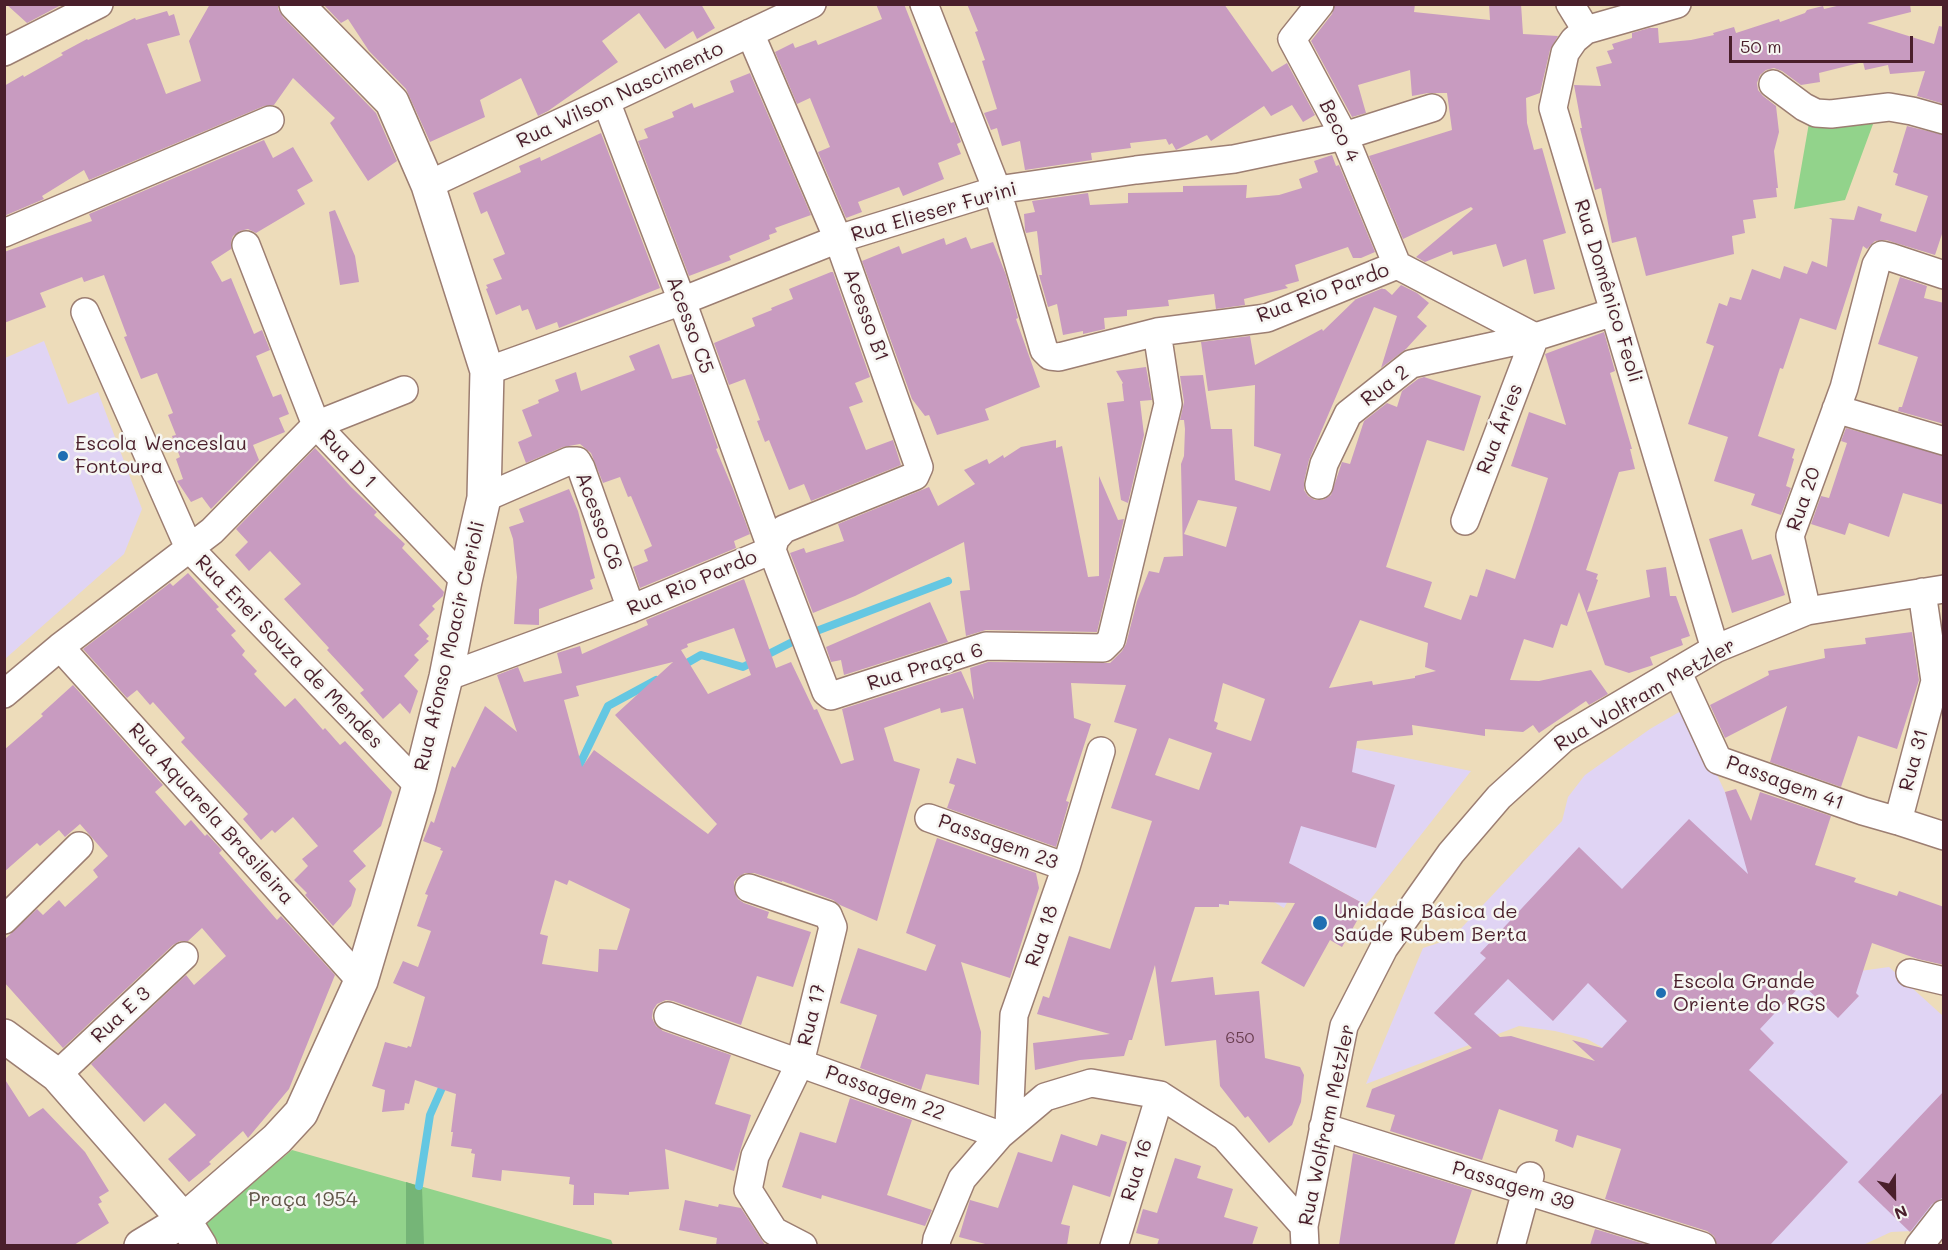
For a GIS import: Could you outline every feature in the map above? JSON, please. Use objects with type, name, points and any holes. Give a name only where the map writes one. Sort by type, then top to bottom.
[{"type":"street","points":[[4,52],[99,4]]},
{"type":"street","name":"Rua Afonso Moacir Cerioli","points":[[141,1245],[192,1233],[302,1113],[361,981],[419,786],[446,676],[484,498],[487,371],[428,185],[392,102],[296,4]]},
{"type":"street","points":[[924,4],[997,190]]},
{"type":"street","name":"Beco 4","points":[[1320,4],[1292,39],[1344,136],[1397,265]]},
{"type":"street","points":[[1570,4],[1586,30],[1649,8],[1677,4]]},
{"type":"street","name":"Rua Wilson Nascimento","points":[[428,185],[750,33],[798,7]]},
{"type":"street","name":"Rua Domênico Feoli","points":[[1586,30],[1574,40],[1565,53],[1553,108],[1715,649]]},
{"type":"street","name":"Acesso B1","points":[[750,33],[838,239],[919,467]]},
{"type":"street","points":[[1773,84],[1804,107],[1816,112],[1831,114],[1889,107],[1944,120]]},
{"type":"street","name":"Acesso C5","points":[[606,101],[772,550]]},
{"type":"street","name":"Rua Elieser Furini","points":[[487,371],[681,301],[838,239],[997,190],[1136,170],[1234,159],[1344,136],[1432,108]]},
{"type":"street","points":[[4,232],[270,120]]},
{"type":"street","name":"Rua Rio Pardo","points":[[997,190],[1044,350],[1050,356],[1059,357],[1157,332],[1267,318],[1397,265],[1535,337]]},
{"type":"street","name":"Rua D 1","points":[[246,245],[316,425],[465,581]]},
{"type":"street","name":"Rua 20","points":[[1807,611],[1790,537],[1840,399],[1876,266],[1882,255],[1890,256],[1944,275]]},
{"type":"street","name":"Rua Enei Souza de Mendes","points":[[85,312],[189,548],[419,786]]},
{"type":"street","points":[[1535,337],[1614,312]]},
{"type":"street","name":"Rua Praça 6","points":[[772,550],[826,692],[831,696],[986,646],[1103,648],[1111,640],[1168,404],[1157,332]]},
{"type":"street","name":"Rua 2","points":[[1319,485],[1324,464],[1348,414],[1412,364],[1535,337]]},
{"type":"street","name":"Rua Áries","points":[[1465,521],[1535,337]]},
{"type":"street","points":[[4,694],[60,647],[212,531],[316,425],[404,390]]},
{"type":"street","points":[[1840,399],[1944,441]]},
{"type":"street","name":"Acesso C6","points":[[484,498],[569,461],[577,461],[631,609]]},
{"type":"street","name":"Rua Rio Pardo","points":[[446,676],[631,609],[772,550],[775,539],[784,529],[915,476],[919,467]]},
{"type":"street","name":"Rua Wolfram Metzler","points":[[1304,1235],[1344,1026],[1384,948],[1451,854],[1499,797],[1564,738],[1715,649],[1807,611],[1933,590]]},
{"type":"street","name":"Rua 31","points":[[1898,821],[1935,681],[1933,590]]},
{"type":"street","name":"Rua Aquarela Brasileira","points":[[60,647],[361,981]]},
{"type":"street","name":"Passagem 41","points":[[1677,671],[1718,760],[1863,811],[1944,836]]},
{"type":"street","name":"Rua 18","points":[[1005,1130],[1014,1015],[1066,867],[1101,751]]},
{"type":"street","name":"Passagem 23","points":[[929,818],[1066,867]]},
{"type":"street","points":[[4,920],[79,846]]},
{"type":"street","name":"Rua 17","points":[[749,888],[828,915],[833,927],[801,1063],[755,1156],[748,1190],[772,1238]]},
{"type":"street","name":"Rua E 3","points":[[57,1075],[184,956]]},
{"type":"street","points":[[1910,974],[1944,981]]},
{"type":"street","name":"Passagem 22","points":[[668,1017],[1005,1130]]},
{"type":"street","points":[[4,1036],[57,1075],[192,1233]]},
{"type":"street","points":[[936,1245],[962,1179],[1005,1130],[1045,1097],[1091,1083],[1160,1095],[1224,1137],[1304,1235]]},
{"type":"street","name":"Rua 16","points":[[1114,1245],[1160,1095]]},
{"type":"street","name":"Passagem 39","points":[[1323,1127],[1528,1183],[1702,1245]]},
{"type":"street","points":[[1512,1245],[1528,1183]]},
{"type":"street","points":[[1918,1245],[1944,1214]]},
{"type":"street","points":[[772,1238],[803,1245]]},
{"type":"shaded area","name":"Escola Wenceslau Fontoura","points":[[44,341],[68,404],[98,392],[142,509],[124,554],[5,659],[5,358]]},
{"type":"shaded area","name":"Escola Grande Oriente do RGS","points":[[1686,708],[1737,818],[1860,971],[1889,967],[1943,1016],[1943,1207],[1912,1231],[1891,1232],[1863,1245],[1768,1245],[1697,1180],[1616,1055],[1587,1039],[1555,1031],[1519,1026],[1366,1084],[1423,948],[1451,939],[1562,821],[1568,797],[1585,775],[1650,729]]},
{"type":"shaded area","points":[[1358,734],[1356,748],[1471,771],[1366,905],[1309,874],[1301,886],[1297,885],[1284,908],[1274,902],[1229,901],[1229,905],[1220,904],[1219,907],[1214,907]]},
{"type":"green space","points":[[1876,116],[1845,200],[1794,209],[1809,123]]},
{"type":"green space","name":"Praça 1954","points":[[292,1150],[611,1240],[613,1245],[220,1245],[205,1223]]},
{"type":"green space","points":[[406,1182],[422,1187],[424,1245],[406,1245]]},
{"type":"building","points":[[6,4],[63,4],[27,23]]},
{"type":"building","points":[[210,4],[278,4],[283,17],[376,113],[397,161],[368,181],[330,123],[335,118],[293,78],[274,105],[264,106],[89,180],[84,170],[42,196],[44,199],[4,216],[4,86],[63,55],[61,53],[87,39],[135,18],[136,20],[167,11],[169,16],[174,14],[180,35],[147,44],[166,94],[201,81],[189,41]]},
{"type":"building","points":[[323,4],[701,4],[715,28],[697,39],[693,31],[665,49],[639,13],[602,41],[618,62],[548,111],[538,116],[521,78],[480,100],[485,117],[430,142],[406,89],[369,51],[348,19],[341,23]]},
{"type":"building","points":[[876,4],[904,4],[951,123],[954,122],[961,142],[957,144],[961,154],[938,163],[944,179],[903,196],[899,187],[858,202],[862,212],[846,218],[818,152],[830,147],[810,98],[797,104],[775,52],[793,43],[795,48],[816,40],[818,45],[882,19]]},
{"type":"building","points":[[967,4],[1224,4],[1272,72],[1287,63],[1315,115],[1303,122],[1292,105],[1271,116],[1264,106],[1211,141],[1207,135],[1176,150],[1172,143],[1169,145],[1166,139],[1130,143],[1131,148],[1091,153],[1092,160],[1025,170],[1020,141],[1002,146],[997,128],[991,130],[984,113],[997,109],[982,61],[985,60],[975,32],[978,31]]},
{"type":"building","points":[[1335,4],[1415,4],[1414,12],[1490,20],[1489,4],[1521,4],[1523,34],[1558,36],[1550,50],[1540,93],[1526,98],[1527,123],[1534,150],[1542,148],[1566,233],[1543,240],[1555,289],[1534,294],[1526,259],[1503,267],[1496,244],[1453,255],[1452,251],[1425,262],[1416,257],[1473,209],[1471,207],[1403,239],[1369,156],[1452,130],[1447,93],[1412,96],[1410,70],[1358,85],[1366,113],[1352,117],[1311,41],[1332,14]]},
{"type":"building","points":[[1845,4],[1910,4],[1911,12],[1867,23],[1934,44],[1939,26],[1944,27],[1944,104],[1917,96],[1925,71],[1890,74],[1888,65],[1865,70],[1863,62],[1819,73],[1820,82],[1801,85],[1782,71],[1774,68],[1766,70],[1760,75],[1757,83],[1758,90],[1776,106],[1779,132],[1774,151],[1777,197],[1753,200],[1756,218],[1743,220],[1745,233],[1732,236],[1734,254],[1646,276],[1636,237],[1612,243],[1601,188],[1595,190],[1580,128],[1582,128],[1574,85],[1601,86],[1596,67],[1612,63],[1607,51],[1614,49],[1612,44],[1632,38],[1632,33],[1658,28],[1659,43],[1691,40],[1714,35],[1713,33],[1734,27],[1736,33],[1779,19],[1780,22],[1805,13],[1807,10]]},
{"type":"building","points":[[750,73],[811,215],[775,228],[777,232],[769,235],[770,239],[729,256],[731,260],[689,276],[638,141],[648,138],[644,129],[674,117],[672,112],[692,103],[694,108],[734,92],[730,81]]},
{"type":"building","points":[[1907,126],[1944,135],[1944,228],[1935,255],[1886,240],[1875,241],[1867,249],[1863,246],[1836,330],[1800,318],[1783,369],[1780,368],[1758,436],[1795,449],[1786,486],[1791,488],[1781,515],[1751,505],[1755,494],[1714,481],[1728,437],[1688,424],[1714,346],[1706,343],[1719,303],[1727,306],[1730,297],[1741,300],[1752,269],[1780,279],[1784,266],[1807,274],[1812,261],[1827,267],[1832,220],[1829,218],[1854,220],[1858,206],[1882,214],[1880,221],[1916,232],[1928,196],[1895,185],[1898,174],[1893,172]]},
{"type":"building","points":[[601,133],[660,288],[559,328],[557,322],[536,330],[528,309],[522,311],[520,305],[496,315],[486,285],[502,279],[493,259],[505,254],[487,211],[481,214],[473,193],[521,172],[519,166],[540,157],[541,161]]},
{"type":"building","points":[[264,140],[273,158],[293,147],[313,181],[297,190],[305,204],[256,233],[248,229],[240,231],[233,236],[231,249],[211,262],[222,282],[231,278],[254,334],[262,330],[270,350],[256,356],[273,397],[281,394],[289,414],[279,418],[285,432],[253,445],[259,460],[211,509],[202,497],[191,502],[177,481],[183,479],[176,459],[180,457],[172,436],[176,435],[168,415],[173,413],[157,373],[141,379],[124,337],[127,336],[104,275],[84,282],[82,277],[40,293],[46,307],[4,323],[4,252],[92,221],[89,214]]},
{"type":"building","points":[[1332,155],[1336,166],[1339,165],[1375,252],[1361,258],[1353,258],[1348,247],[1295,265],[1299,281],[1285,285],[1288,288],[1244,299],[1245,305],[1216,309],[1214,294],[1168,300],[1169,306],[1127,310],[1127,316],[1104,318],[1105,329],[1083,334],[1083,331],[1063,335],[1057,304],[1048,307],[1039,275],[1042,275],[1037,231],[1026,233],[1025,230],[1024,214],[1035,212],[1032,201],[1088,193],[1090,205],[1128,203],[1128,193],[1183,192],[1183,186],[1247,185],[1246,198],[1279,195],[1302,188],[1299,179],[1318,172],[1314,161]]},
{"type":"building","points":[[335,210],[355,256],[359,282],[340,285],[329,212]]},
{"type":"building","points":[[966,237],[971,249],[993,242],[1006,275],[1018,318],[1016,319],[1040,387],[985,409],[989,420],[937,435],[929,415],[925,416],[912,399],[862,261],[899,246],[902,254],[944,238],[946,245]]},
{"type":"building","points":[[833,272],[870,377],[855,383],[863,402],[849,407],[866,450],[893,440],[901,465],[811,501],[804,484],[789,490],[769,440],[765,442],[757,421],[760,420],[745,379],[729,385],[714,343],[755,326],[752,318],[793,299],[789,289]]},
{"type":"building","points":[[1900,277],[1927,286],[1924,298],[1944,303],[1944,424],[1898,411],[1899,407],[1902,407],[1918,357],[1878,344]]},
{"type":"building","points":[[1401,285],[1417,293],[1429,303],[1417,317],[1427,326],[1406,349],[1381,368],[1397,316],[1374,307],[1309,460],[1304,482],[1304,490],[1308,496],[1315,500],[1323,500],[1331,495],[1342,462],[1350,464],[1364,421],[1387,403],[1397,407],[1402,391],[1418,379],[1424,377],[1481,396],[1464,451],[1427,440],[1386,567],[1432,582],[1424,607],[1461,620],[1470,595],[1477,597],[1486,569],[1515,579],[1532,528],[1548,478],[1511,466],[1529,412],[1566,425],[1545,354],[1604,332],[1615,371],[1610,373],[1632,449],[1630,449],[1635,469],[1619,472],[1586,570],[1598,574],[1587,612],[1650,597],[1646,570],[1666,567],[1670,596],[1676,596],[1690,636],[1681,639],[1683,645],[1650,657],[1653,665],[1629,673],[1605,665],[1579,592],[1567,626],[1561,624],[1553,648],[1524,639],[1510,680],[1539,681],[1591,670],[1608,694],[1589,705],[1586,701],[1539,733],[1533,725],[1523,732],[1485,729],[1485,736],[1412,725],[1413,735],[1357,741],[1352,772],[1395,785],[1376,848],[1301,826],[1289,863],[1366,905],[1342,947],[1330,940],[1304,987],[1261,963],[1295,903],[1229,901],[1229,905],[1219,904],[1219,907],[1195,907],[1171,982],[1213,977],[1215,995],[1259,991],[1265,1058],[1300,1067],[1304,1075],[1301,1102],[1292,1125],[1269,1143],[1248,1116],[1245,1118],[1220,1086],[1216,1040],[1165,1046],[1155,965],[1132,1040],[1129,1040],[1124,1056],[1080,1060],[1035,1070],[1033,1043],[1110,1034],[1037,1014],[1043,996],[1049,998],[1069,936],[1110,949],[1152,821],[1111,808],[1137,729],[1114,722],[1126,685],[1071,683],[1074,718],[1091,724],[1066,801],[1069,802],[1056,847],[947,808],[955,785],[949,783],[957,758],[976,764],[963,708],[941,713],[940,708],[884,728],[894,761],[920,769],[877,921],[833,900],[754,873],[745,873],[734,882],[734,890],[738,899],[769,912],[767,918],[811,932],[793,987],[757,976],[741,1025],[666,1000],[657,1004],[652,1018],[656,1026],[663,1031],[731,1055],[715,1104],[751,1115],[734,1171],[665,1149],[669,1189],[629,1192],[629,1195],[594,1193],[594,1205],[573,1205],[574,1185],[569,1184],[570,1177],[502,1170],[501,1181],[472,1177],[475,1154],[471,1153],[472,1149],[451,1146],[456,1094],[415,1080],[409,1104],[405,1103],[404,1110],[382,1112],[385,1090],[372,1086],[385,1042],[411,1047],[425,997],[393,983],[403,961],[418,967],[431,931],[417,926],[428,895],[425,894],[443,851],[423,841],[431,821],[434,823],[452,766],[455,768],[485,706],[517,732],[497,675],[518,667],[524,682],[562,673],[557,653],[580,646],[582,654],[648,625],[646,620],[744,579],[776,668],[791,662],[814,710],[817,709],[841,764],[854,760],[842,709],[961,671],[974,700],[970,668],[988,662],[1110,663],[1126,644],[1137,601],[1149,571],[1159,573],[1164,557],[1183,556],[1181,464],[1184,456],[1185,429],[1184,420],[1180,420],[1184,402],[1180,376],[1203,375],[1211,429],[1232,429],[1235,480],[1270,491],[1281,454],[1254,446],[1255,385],[1208,391],[1201,342],[1250,336],[1255,365],[1322,329],[1323,331],[1354,300],[1383,288],[1392,295]],"holes":[[[1198,500],[1237,507],[1226,547],[1184,534]],[[1360,620],[1428,643],[1425,667],[1436,671],[1415,676],[1415,678],[1373,685],[1372,681],[1329,688]],[[734,628],[751,675],[708,694],[681,650],[688,647],[687,644]],[[673,662],[615,715],[717,824],[708,834],[594,750],[582,767],[564,700],[579,696],[576,686]],[[1223,683],[1265,699],[1251,741],[1216,729],[1218,723],[1214,721]],[[1169,738],[1212,753],[1199,790],[1155,775]],[[555,880],[567,885],[569,880],[630,909],[617,950],[599,949],[598,972],[542,964],[548,936],[540,934]]]},
{"type":"building","points":[[659,344],[672,379],[692,374],[718,448],[716,449],[750,534],[734,541],[736,548],[640,588],[633,567],[648,561],[644,550],[652,546],[631,496],[628,497],[620,477],[603,483],[591,453],[580,444],[563,447],[526,463],[518,442],[532,436],[522,410],[559,391],[555,380],[576,372],[581,391],[635,370],[629,356]]},
{"type":"building","points":[[1146,367],[1152,400],[1140,401],[1144,435],[1128,503],[1121,500],[1107,403],[1124,401],[1123,383],[1116,371]]},
{"type":"building","points":[[1846,428],[1944,456],[1944,505],[1903,493],[1889,537],[1849,523],[1845,535],[1811,524],[1821,496],[1829,498],[1847,443],[1841,441]]},
{"type":"building","points":[[1056,440],[1056,448],[1062,446],[1088,577],[1099,576],[1099,476],[1118,520],[1124,519],[1097,632],[986,630],[966,636],[960,591],[970,590],[964,542],[855,596],[813,613],[790,553],[804,548],[806,553],[844,541],[838,524],[929,487],[938,506],[975,484],[964,470],[987,459],[989,464],[1003,455],[1004,458],[1021,447]]},
{"type":"building","points":[[315,448],[377,512],[374,515],[405,544],[402,548],[444,592],[443,596],[432,606],[435,609],[419,625],[429,636],[426,639],[429,641],[414,655],[419,660],[404,676],[418,691],[410,714],[400,703],[383,719],[360,693],[364,690],[284,599],[301,584],[270,551],[249,571],[235,555],[248,542],[236,529]]},
{"type":"building","points":[[569,489],[578,511],[595,578],[590,580],[593,589],[539,609],[539,625],[514,624],[517,577],[513,539],[509,527],[524,522],[519,509]]},
{"type":"building","points":[[1742,529],[1752,560],[1771,554],[1785,595],[1732,613],[1709,539]]},
{"type":"building","points":[[188,573],[219,607],[216,609],[236,631],[231,635],[245,651],[242,655],[257,671],[254,674],[285,707],[295,698],[323,730],[325,728],[340,745],[345,741],[392,792],[381,826],[353,851],[366,866],[349,881],[356,889],[351,906],[333,926],[294,880],[308,866],[302,859],[318,846],[293,817],[275,833],[272,830],[261,840],[243,819],[248,814],[181,742],[185,738],[153,702],[150,705],[137,690],[127,698],[83,649],[170,583],[173,586]]},
{"type":"building","points":[[930,602],[948,642],[844,675],[841,660],[831,662],[826,647]]},
{"type":"building","points":[[1912,632],[1919,680],[1897,749],[1858,736],[1841,787],[1770,762],[1787,706],[1725,738],[1710,705],[1769,675],[1768,671],[1825,658],[1824,649],[1866,644],[1865,638]]},
{"type":"building","points":[[73,685],[163,785],[155,792],[185,826],[191,820],[205,836],[207,834],[222,850],[219,853],[277,920],[281,916],[335,975],[289,1089],[248,1138],[243,1131],[209,1162],[211,1164],[189,1182],[168,1159],[196,1135],[165,1103],[144,1122],[91,1064],[186,975],[194,985],[226,956],[202,928],[188,941],[180,941],[173,945],[63,1048],[4,982],[4,940],[37,909],[43,915],[59,900],[65,907],[98,877],[93,870],[108,856],[80,824],[65,837],[59,830],[40,846],[37,843],[4,872],[4,750],[43,716],[41,714]]},
{"type":"building","points":[[1736,789],[1751,821],[1760,792],[1831,816],[1815,865],[1856,878],[1854,882],[1897,896],[1899,891],[1944,907],[1944,965],[1918,959],[1872,943],[1856,993],[1859,996],[1838,1018],[1802,984],[1760,1029],[1774,1043],[1749,1070],[1848,1162],[1770,1245],[1717,1245],[1714,1236],[1707,1231],[1605,1199],[1621,1149],[1577,1135],[1573,1148],[1555,1141],[1558,1130],[1499,1109],[1482,1160],[1390,1131],[1395,1115],[1366,1107],[1372,1089],[1472,1048],[1434,1013],[1486,958],[1480,953],[1579,847],[1622,889],[1689,819],[1748,874],[1725,792]],"holes":[[[1508,979],[1553,1021],[1588,983],[1627,1021],[1602,1048],[1572,1040],[1595,1061],[1511,1036],[1500,1037],[1474,1014]]]},
{"type":"building","points":[[937,838],[1036,873],[1039,888],[1010,978],[961,962],[981,1032],[979,1085],[926,1074],[921,1090],[860,1068],[877,1015],[840,1003],[858,948],[926,971],[936,945],[906,933]]},
{"type":"building","points":[[4,1078],[29,1117],[43,1108],[85,1152],[109,1191],[99,1197],[102,1202],[98,1204],[109,1223],[74,1245],[4,1245]]},
{"type":"building","points":[[1944,1091],[1944,1197],[1932,1204],[1910,1232],[1858,1182]]},
{"type":"building","points":[[850,1098],[912,1120],[887,1195],[932,1210],[925,1226],[822,1195],[821,1199],[782,1187],[800,1132],[836,1143]]},
{"type":"building","points":[[1061,1134],[1097,1146],[1101,1134],[1127,1142],[1110,1197],[1073,1185],[1061,1224],[1070,1226],[1067,1245],[989,1245],[959,1237],[970,1200],[998,1208],[1018,1152],[1052,1162]]},
{"type":"building","points":[[1353,1153],[1472,1190],[1454,1245],[1339,1245]]},
{"type":"building","points":[[1175,1158],[1201,1166],[1197,1178],[1233,1189],[1224,1217],[1258,1227],[1252,1245],[1157,1245],[1159,1239],[1136,1233],[1143,1209],[1157,1213]]},
{"type":"building","points":[[685,1200],[718,1207],[719,1204],[741,1208],[765,1245],[716,1245],[717,1238],[679,1230]]},
{"type":"building","points":[[1595,1229],[1648,1245],[1590,1245]]},
{"type":"waterway","points":[[680,667],[701,655],[743,667],[806,635],[948,581]]},
{"type":"waterway","points":[[577,770],[608,706],[656,680]]},
{"type":"waterway","points":[[419,1186],[430,1115],[445,1081]]},
{"type":"place","name":"Escola Wenceslau Fontoura","points":[[63,456]]},
{"type":"place","name":"Unidade Básica de Saúde Rubem Berta","points":[[1320,923]]},
{"type":"place","name":"Escola Grande Oriente do RGS","points":[[1661,993]]}]
